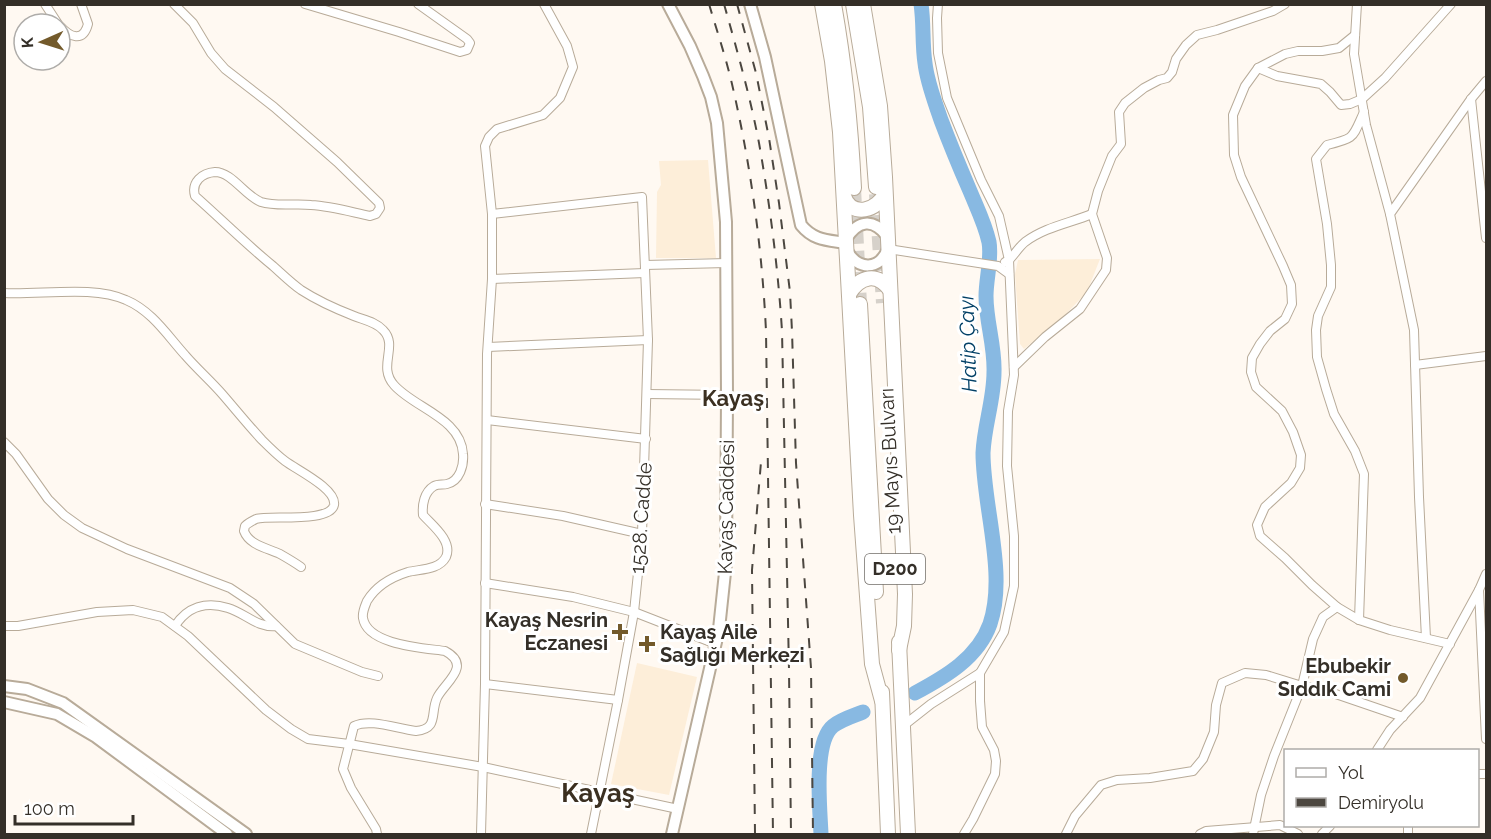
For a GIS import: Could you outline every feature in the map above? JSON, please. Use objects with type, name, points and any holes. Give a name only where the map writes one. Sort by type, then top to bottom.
[{"type":"highway","points":[[822,4],[849,192],[846,202],[857,210],[864,210],[883,199],[880,189],[880,106],[864,4]]},
{"type":"highway","points":[[834,4],[845,69],[852,139],[847,244],[858,472],[872,664],[882,701]]},
{"type":"highway","points":[[853,4],[870,107],[887,242],[905,594],[904,626],[899,650]]},
{"type":"highway","points":[[849,294],[861,281],[873,278],[886,284],[890,290]]},
{"type":"highway","name":"19 Mayıs Bulvarı","points":[[883,303],[908,834]]},
{"type":"highway","name":"19 Mayıs Bulvarı","points":[[860,304],[888,834]]},
{"type":"street","points":[[72,35],[84,33],[88,24],[81,4]]},
{"type":"street","points":[[174,4],[192,23],[211,53],[225,69],[351,174],[379,203],[380,208],[376,214],[370,216],[322,206],[262,202],[251,197],[219,172],[207,174],[197,180],[193,189],[195,196],[300,289],[336,308],[381,327],[389,339],[390,349],[386,366],[390,380],[396,387],[446,423],[457,435],[462,446],[463,463],[458,476],[452,482],[431,488],[423,503],[423,515],[447,544],[444,560],[435,566],[403,574],[384,583],[374,591],[367,602],[363,617],[368,629],[384,640],[448,652],[456,663],[455,674],[439,694],[433,720],[426,728],[416,731],[369,722],[354,726],[343,769],[377,834]]},
{"type":"street","points":[[305,4],[460,52],[468,48],[470,43],[467,39],[418,4]]},
{"type":"street","points":[[481,834],[485,684],[488,347],[492,279],[492,214],[486,146],[489,137],[497,129],[543,115],[560,98],[573,67],[567,46],[544,4]]},
{"type":"street","name":"Kayaş Caddesi","points":[[668,4],[703,76],[717,123],[724,190],[728,395],[726,563],[719,629],[672,834]]},
{"type":"street","points":[[750,4],[765,57],[801,225],[820,239],[847,244]]},
{"type":"street","points":[[903,726],[931,704],[980,673],[1004,632],[1014,586],[1014,536],[1007,466],[1008,411],[1014,375],[1009,260],[999,216],[981,180],[947,98],[938,53],[938,4]]},
{"type":"street","points":[[1014,367],[1045,337],[1080,309],[1106,270],[1107,258],[1092,214],[1098,191],[1112,156],[1121,144],[1119,112],[1125,103],[1144,88],[1167,78],[1172,72],[1176,59],[1197,35],[1217,30],[1285,4]]},
{"type":"street","points":[[1357,4],[1354,54],[1366,125],[1390,214],[1414,330],[1419,509],[1426,638]]},
{"type":"street","points":[[1258,68],[1277,76],[1321,84],[1341,105],[1350,104],[1362,99],[1385,78],[1450,4]]},
{"type":"street","points":[[1355,35],[1339,48],[1285,54],[1258,68],[1245,86],[1233,115],[1234,155],[1241,177],[1291,285],[1292,304],[1285,319],[1270,331],[1260,344],[1252,358],[1251,372],[1256,387],[1282,411],[1301,455],[1300,468],[1291,483],[1265,507],[1257,525],[1260,536],[1337,607],[1359,620],[1450,644]]},
{"type":"street","points":[[1390,214],[1486,81]]},
{"type":"street","points":[[1471,99],[1486,235]]},
{"type":"street","points":[[1359,620],[1364,474],[1355,451],[1334,414],[1317,357],[1318,316],[1331,287],[1331,265],[1316,159],[1327,145],[1352,137],[1364,112]]},
{"type":"street","name":"1528. Cadde","points":[[492,214],[642,197],[648,340],[642,534],[634,612],[591,834]]},
{"type":"street","points":[[998,266],[1009,260],[1025,242],[1058,225],[1092,214]]},
{"type":"street","points":[[864,224],[877,226],[887,242],[885,256],[874,264],[867,265],[855,261],[847,244],[852,230],[864,224]]},
{"type":"street","points":[[887,242],[998,266],[1009,274]]},
{"type":"street","points":[[492,279],[726,263]]},
{"type":"street","points":[[4,293],[89,292],[107,294],[124,298],[150,314],[184,355],[265,443],[286,462],[322,486],[332,496],[332,509],[326,513],[303,517],[259,519],[245,526],[244,531],[248,539],[301,567]]},
{"type":"street","points":[[488,347],[648,340]]},
{"type":"street","points":[[1415,365],[1486,356]]},
{"type":"street","points":[[647,394],[728,395]]},
{"type":"street","points":[[487,420],[646,439]]},
{"type":"street","points":[[4,442],[16,454],[48,500],[73,522],[127,549],[230,588],[254,604],[300,647],[362,672],[378,676]]},
{"type":"street","points":[[485,504],[563,516],[642,534]]},
{"type":"street","points":[[1378,749],[1390,730],[1420,698],[1486,574]]},
{"type":"street","points":[[486,583],[573,597],[634,612],[716,644]]},
{"type":"street","points":[[1479,590],[1484,620],[1486,739]]},
{"type":"street","points":[[175,626],[180,617],[204,606],[228,608],[268,627],[276,626]]},
{"type":"street","points":[[1254,831],[1261,795],[1272,760],[1302,686],[1312,639],[1323,617],[1337,607]]},
{"type":"street","points":[[4,626],[18,626],[97,612],[133,610],[162,617],[188,636],[266,710],[308,739],[483,767],[678,809]]},
{"type":"street","points":[[964,834],[995,774],[994,750],[982,727],[980,673]]},
{"type":"street","points":[[1066,834],[1075,816],[1101,785],[1117,780],[1150,778],[1193,771],[1203,759],[1214,732],[1216,705],[1222,683],[1245,673],[1266,675],[1321,689],[1403,717]]},
{"type":"street","points":[[485,684],[618,700]]},
{"type":"street","points":[[4,686],[27,689],[63,703],[246,834]]},
{"type":"street","points":[[4,702],[57,714],[96,737],[227,834]]},
{"type":"street","points":[[1200,834],[1206,831],[1254,831],[1280,825],[1298,834]]},
{"type":"shaded area","points":[[708,160],[716,258],[656,258],[657,192],[661,185],[659,161]]},
{"type":"shaded area","points":[[1100,259],[1087,292],[1063,317],[1024,349],[1020,344],[1015,274],[1018,260]]},
{"type":"shaded area","points":[[637,663],[697,677],[669,795],[611,784]]},
{"type":"waterway","name":"Hatip Çayı","points":[[915,693],[949,673],[969,657],[977,647],[990,624],[995,604],[996,584],[983,453],[994,372],[986,296],[989,242],[981,216],[955,156],[929,85],[924,56],[921,4]]},
{"type":"waterway","name":"Hatip Çayı","points":[[821,834],[819,777],[820,761],[827,734],[833,726],[863,712]]},
{"type":"tunnel","points":[[854,188],[860,304]]},
{"type":"tunnel","points":[[876,194],[883,303]]},
{"type":"railway","points":[[709,4],[730,74],[745,146],[755,207],[764,300],[773,834]]},
{"type":"railway","points":[[724,4],[759,143],[773,237],[782,331],[791,834]]},
{"type":"railway","points":[[737,4],[756,73],[769,138],[790,292],[796,463],[811,668],[813,834]]},
{"type":"railway","points":[[755,834],[752,570],[761,462]]},
{"type":"place","name":"Kayaş Nesrin Eczanesi","points":[[620,632]]},
{"type":"place","name":"Kayaş Aile Sağlığı Merkezi","points":[[647,644]]},
{"type":"place","name":"Ebubekir Sıddık Cami","points":[[1403,678]]},
{"type":"district","name":"Kayaş","points":[[733,398]]},
{"type":"district","name":"Kayaş","points":[[598,793]]}]
